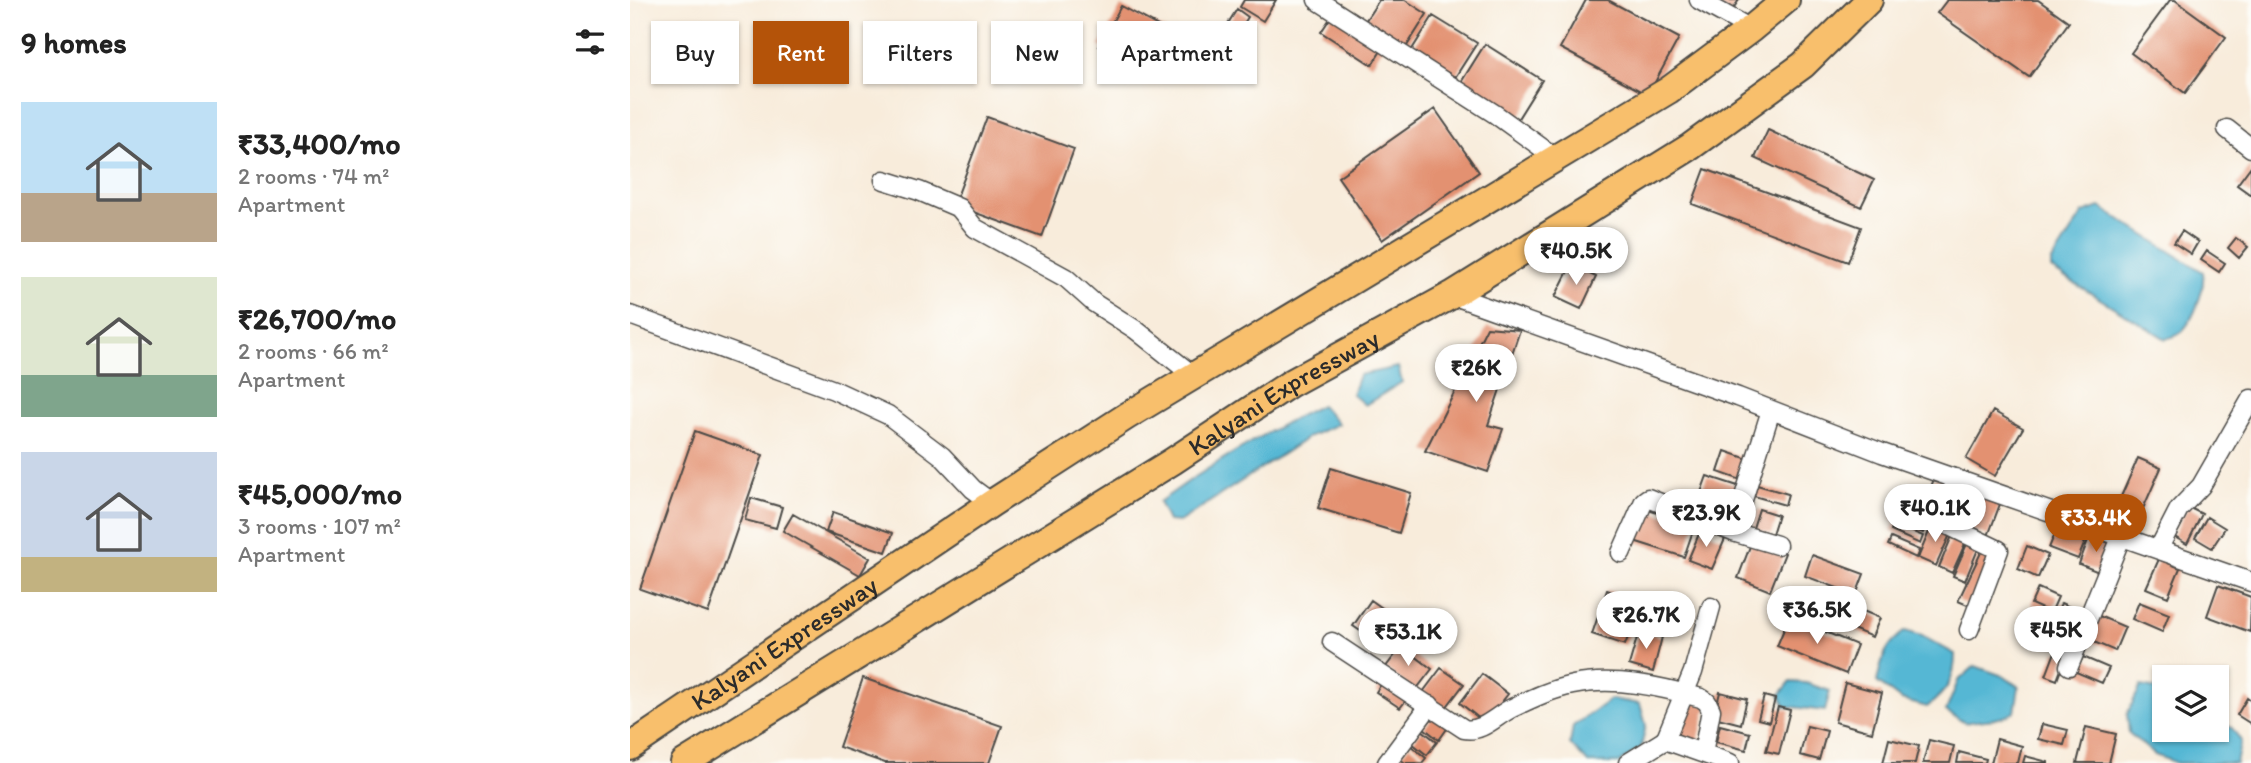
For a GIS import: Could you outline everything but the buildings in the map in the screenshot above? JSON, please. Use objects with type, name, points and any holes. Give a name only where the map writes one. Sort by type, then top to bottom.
[{"type":"highway","name":"Kalyani Expressway","points":[[630,747],[992,503],[1127,416],[1669,90],[1786,0]]},
{"type":"highway","name":"Kalyani Expressway","points":[[684,763],[1173,461],[1291,383],[1452,295],[1690,147],[1803,65],[1869,0]]},
{"type":"street","points":[[1317,0],[1495,114],[1556,158]]},
{"type":"street","points":[[1699,0],[1751,29]]},
{"type":"street","points":[[2227,129],[2251,148]]},
{"type":"street","points":[[884,180],[959,208],[975,228],[1066,278],[1094,303],[1136,330],[1195,377]]},
{"type":"street","points":[[1452,295],[1882,453],[2251,582]]},
{"type":"street","points":[[630,315],[834,390],[888,415],[942,456],[973,489],[992,503]]},
{"type":"street","points":[[2159,548],[2179,509],[2201,486],[2251,399]]},
{"type":"street","points":[[1733,532],[1771,410]]},
{"type":"street","points":[[1956,478],[1943,521],[1999,550],[1969,630]]},
{"type":"street","points":[[1621,552],[1644,501],[1648,498],[1733,532],[1777,545]]},
{"type":"street","points":[[2069,666],[2122,535]]},
{"type":"street","points":[[1628,763],[1665,740],[1693,672],[1711,607]]},
{"type":"street","points":[[1332,642],[1469,730],[1478,729],[1510,708],[1575,684],[1620,682],[1701,698],[1710,706],[1711,715],[1703,753]]},
{"type":"street","points":[[1387,763],[1430,705]]},
{"type":"street","points":[[1665,740],[1730,763]]},
{"type":"water","points":[[2100,207],[2203,272],[2197,306],[2188,323],[2177,335],[2166,339],[2051,269],[2051,263],[2083,213]]},
{"type":"water","points":[[1398,367],[1402,382],[1365,405],[1352,394],[1359,375]]},
{"type":"water","points":[[1321,405],[1338,424],[1310,436],[1179,522],[1168,521],[1159,502],[1238,450]]},
{"type":"water","points":[[1905,631],[1922,636],[1955,654],[1948,684],[1940,696],[1927,707],[1901,700],[1877,682],[1885,653]]},
{"type":"water","points":[[1975,666],[2003,676],[2019,687],[2015,712],[1965,723],[1946,711],[1958,681]]},
{"type":"water","points":[[1790,682],[1806,683],[1830,691],[1825,711],[1785,706],[1780,695]]},
{"type":"water","points":[[2141,686],[2152,688],[2152,742],[2229,742],[2229,727],[2241,741],[2236,763],[2177,763],[2155,755],[2129,733],[2127,714]]},
{"type":"water","points":[[1611,699],[1640,704],[1646,725],[1641,748],[1619,763],[1588,763],[1570,744],[1573,726]]}]
